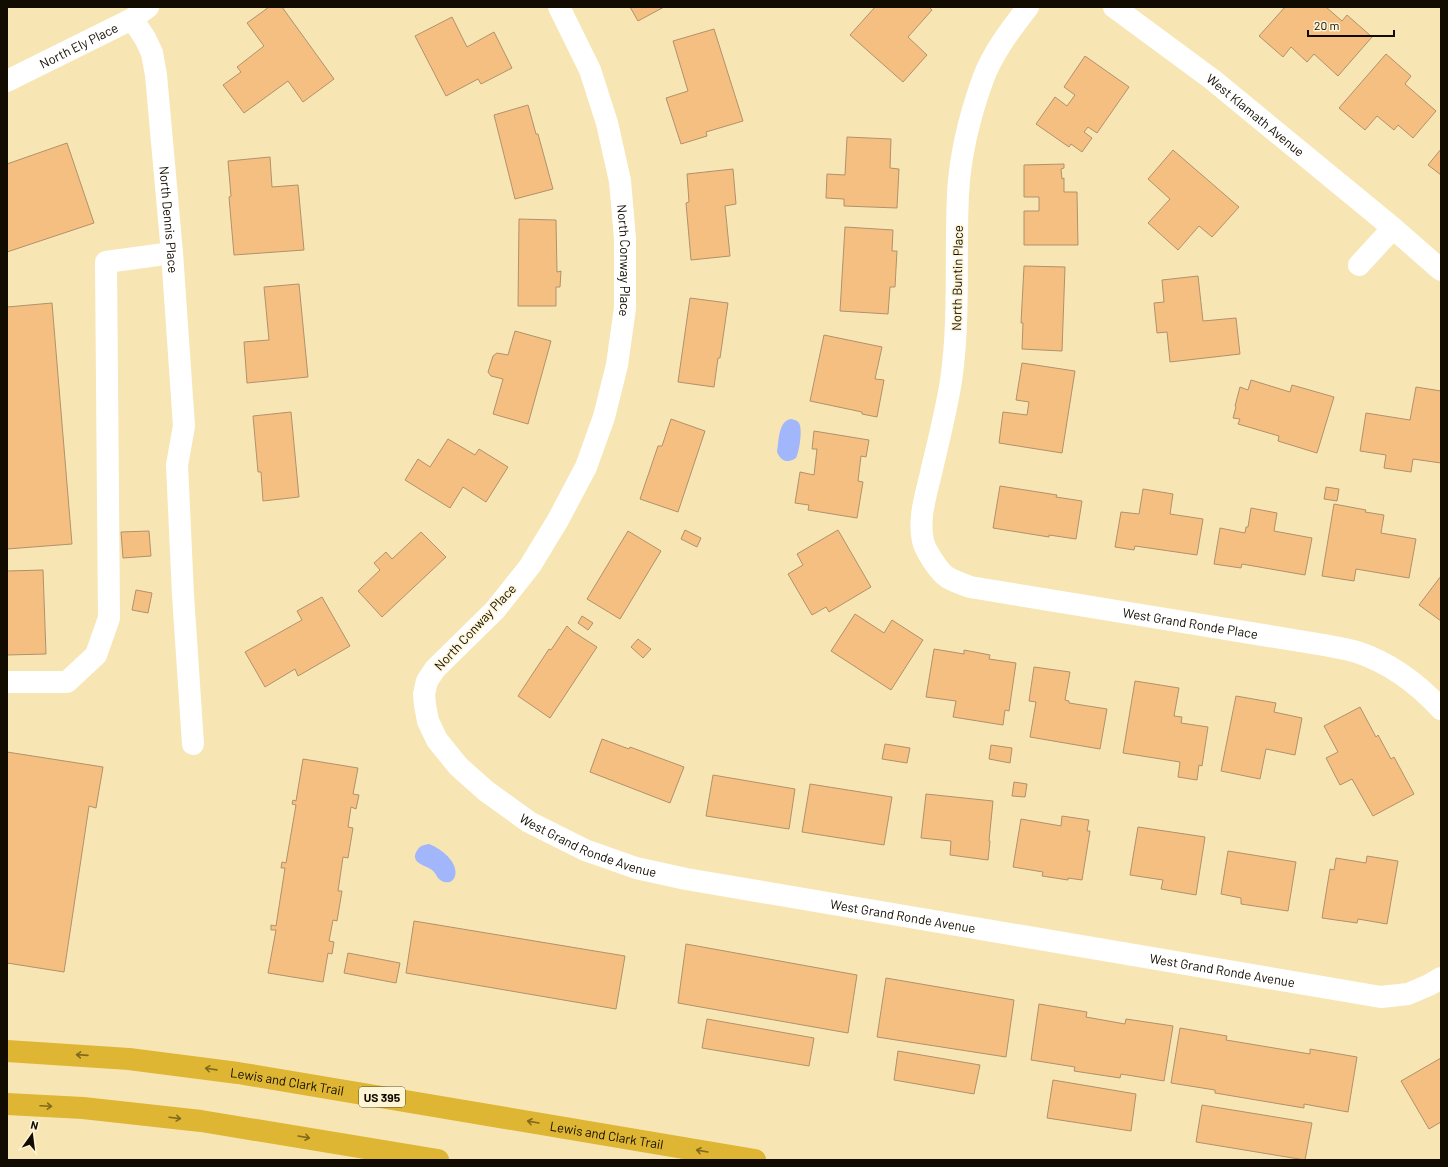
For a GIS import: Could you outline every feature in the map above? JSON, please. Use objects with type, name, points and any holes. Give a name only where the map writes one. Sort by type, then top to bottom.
[{"type":"highway","name":"Lewis and Clark Trail","points":[[7,1051],[129,1059],[238,1073],[755,1160]]},
{"type":"highway","points":[[7,1104],[91,1109],[201,1121],[438,1160]]},
{"type":"street","name":"North Conway Place","points":[[425,705],[424,694],[427,681],[435,669],[495,610],[530,566],[558,520],[586,467],[604,417],[617,365],[625,308],[625,239],[620,181],[607,123],[590,70],[559,7]]},
{"type":"street","name":"North Buntin Place","points":[[932,559],[923,542],[921,516],[948,400],[954,363],[958,283],[958,193],[963,150],[973,109],[984,77],[998,50],[1028,7]]},
{"type":"street","name":"West Klamath Avenue","points":[[1114,7],[1213,80],[1441,270]]},
{"type":"street","name":"North Ely Place","points":[[7,81],[140,13]]},
{"type":"street","name":"North Dennis Place","points":[[140,13],[152,53],[156,75],[172,254],[184,426],[177,465],[183,594],[193,744]]},
{"type":"street","points":[[1359,265],[1392,228]]},
{"type":"street","points":[[7,682],[67,682],[96,655],[109,618],[106,262],[172,254]]},
{"type":"street","name":"West Grand Ronde Place","points":[[932,559],[946,577],[970,587],[1324,645],[1357,652],[1392,668],[1418,688],[1441,709]]},
{"type":"street","name":"West Grand Ronde Avenue","points":[[425,705],[428,722],[437,740],[458,766],[486,792],[529,822],[584,850],[636,868],[686,879],[1381,997],[1408,994],[1441,978]]},
{"type":"water","points":[[791,419],[799,423],[801,430],[800,441],[796,458],[790,461],[785,461],[780,458],[777,452],[779,437],[781,427],[784,423]]},
{"type":"water","points":[[429,844],[448,856],[454,866],[455,871],[455,876],[452,881],[445,882],[440,880],[433,871],[416,860],[415,854],[418,849],[421,846]]},
{"type":"building","points":[[269,7],[282,7],[334,79],[303,102],[288,81],[244,113],[223,85],[241,72],[237,67],[264,46],[247,23]]},
{"type":"building","points":[[630,7],[664,7],[638,21]]},
{"type":"building","points":[[875,7],[929,7],[932,10],[908,37],[927,55],[903,82],[850,35]]},
{"type":"building","points":[[1285,7],[1326,7],[1342,21],[1347,15],[1372,37],[1338,76],[1314,54],[1307,62],[1291,47],[1283,57],[1259,36]]},
{"type":"building","points":[[452,17],[467,47],[494,32],[512,68],[481,84],[478,79],[446,96],[415,36]]},
{"type":"building","points":[[714,29],[743,121],[706,132],[707,136],[681,144],[666,98],[688,91],[673,41]]},
{"type":"building","points":[[1386,54],[1411,76],[1405,84],[1436,111],[1413,138],[1398,125],[1394,130],[1377,116],[1365,130],[1339,108]]},
{"type":"building","points":[[1085,56],[1129,87],[1097,133],[1088,127],[1084,132],[1092,138],[1082,152],[1071,144],[1069,147],[1036,124],[1055,97],[1067,106],[1075,95],[1064,87]]},
{"type":"building","points":[[528,105],[536,134],[538,134],[553,189],[515,199],[494,115]]},
{"type":"building","points":[[847,137],[891,139],[890,168],[899,169],[897,208],[844,206],[844,199],[826,198],[827,174],[845,175]]},
{"type":"building","points":[[67,143],[94,223],[7,252],[7,164]]},
{"type":"building","points":[[1441,149],[1441,175],[1428,165]]},
{"type":"building","points":[[1173,150],[1239,207],[1212,237],[1199,226],[1178,250],[1148,223],[1170,199],[1148,179]]},
{"type":"building","points":[[270,157],[272,187],[298,185],[304,250],[234,255],[229,197],[231,196],[228,161]]},
{"type":"building","points":[[1064,164],[1064,168],[1061,169],[1062,179],[1064,178],[1064,192],[1077,192],[1078,245],[1024,245],[1024,211],[1039,211],[1039,197],[1024,197],[1024,165]]},
{"type":"building","points":[[733,169],[736,204],[725,206],[730,256],[691,260],[686,203],[689,202],[687,174]]},
{"type":"building","points":[[519,219],[556,220],[557,272],[561,271],[560,287],[556,287],[556,306],[518,306]]},
{"type":"building","points":[[845,227],[893,230],[892,251],[897,251],[895,287],[890,287],[888,314],[840,311]]},
{"type":"building","points":[[1024,266],[1065,267],[1062,351],[1022,349],[1023,323],[1021,323]]},
{"type":"building","points":[[1198,276],[1203,321],[1236,318],[1240,354],[1170,362],[1167,332],[1157,333],[1154,303],[1164,302],[1162,280]]},
{"type":"building","points":[[299,284],[308,377],[247,383],[244,342],[269,340],[264,287]]},
{"type":"building","points":[[690,298],[728,303],[714,387],[678,382]]},
{"type":"building","points":[[52,303],[72,544],[7,549],[7,307]]},
{"type":"building","points":[[515,331],[551,341],[528,424],[493,414],[503,379],[491,376],[488,372],[493,356],[497,353],[508,355]]},
{"type":"building","points":[[824,335],[882,347],[875,379],[884,380],[877,417],[862,414],[862,412],[810,401]]},
{"type":"building","points":[[1022,363],[1075,371],[1062,453],[999,443],[1003,412],[1027,415],[1029,402],[1016,400]]},
{"type":"building","points":[[1251,380],[1290,392],[1292,385],[1334,397],[1317,453],[1278,441],[1279,436],[1238,424],[1240,419],[1233,418],[1240,387],[1248,390]]},
{"type":"building","points":[[1416,387],[1441,391],[1441,463],[1413,459],[1411,472],[1384,468],[1386,455],[1360,451],[1366,413],[1410,420]]},
{"type":"building","points":[[291,412],[299,497],[263,501],[261,472],[258,472],[253,416]]},
{"type":"building","points":[[671,419],[705,431],[678,512],[640,499],[658,446],[662,446]]},
{"type":"building","points":[[814,431],[869,440],[866,457],[861,456],[858,481],[863,482],[857,518],[808,510],[809,505],[795,503],[800,472],[814,475],[817,449],[812,449]]},
{"type":"building","points":[[448,439],[475,455],[479,449],[508,467],[486,502],[463,487],[450,508],[405,480],[418,459],[430,467]]},
{"type":"building","points":[[1000,486],[1057,495],[1056,497],[1082,501],[1076,539],[1049,535],[1049,537],[993,528]]},
{"type":"building","points":[[1326,487],[1339,489],[1337,501],[1324,499]]},
{"type":"building","points":[[1143,489],[1173,494],[1170,514],[1203,519],[1197,555],[1135,546],[1134,550],[1115,547],[1121,512],[1139,514]]},
{"type":"building","points":[[1334,504],[1384,515],[1381,533],[1416,539],[1409,578],[1356,569],[1354,581],[1322,576]]},
{"type":"building","points":[[1251,508],[1277,513],[1274,531],[1312,538],[1305,575],[1242,564],[1241,568],[1214,564],[1220,528],[1245,533],[1246,527],[1248,527]]},
{"type":"building","points":[[685,530],[701,538],[697,547],[681,539]]},
{"type":"building","points":[[838,530],[871,587],[829,612],[826,607],[812,615],[788,574],[803,565],[797,554]]},
{"type":"building","points":[[149,531],[151,556],[123,558],[121,532]]},
{"type":"building","points":[[628,531],[661,551],[620,619],[587,599]]},
{"type":"building","points":[[421,532],[446,557],[382,617],[358,591],[380,570],[374,563],[386,552],[392,559]]},
{"type":"building","points":[[43,570],[46,654],[7,655],[7,571]]},
{"type":"building","points":[[1441,576],[1441,621],[1419,605]]},
{"type":"building","points":[[136,590],[152,593],[148,613],[132,610]]},
{"type":"building","points":[[322,597],[350,646],[298,676],[295,669],[265,687],[245,652],[302,620],[297,611]]},
{"type":"building","points":[[855,614],[884,633],[892,620],[923,640],[891,690],[831,651]]},
{"type":"building","points":[[582,616],[593,623],[588,630],[578,623]]},
{"type":"building","points":[[567,626],[572,631],[597,647],[550,718],[518,696],[549,649],[551,650]]},
{"type":"building","points":[[638,639],[651,649],[643,658],[631,647]]},
{"type":"building","points":[[934,649],[964,654],[964,650],[990,655],[989,659],[1016,663],[1009,711],[1005,710],[1003,725],[953,717],[956,701],[926,697]]},
{"type":"building","points":[[1034,667],[1070,672],[1065,700],[1069,701],[1069,703],[1107,709],[1100,749],[1030,737],[1036,702],[1029,701]]},
{"type":"building","points":[[1135,681],[1179,688],[1174,716],[1182,717],[1181,723],[1208,727],[1202,766],[1199,765],[1197,780],[1178,777],[1180,762],[1123,753]]},
{"type":"building","points":[[1236,696],[1276,703],[1274,712],[1302,718],[1295,755],[1266,749],[1260,779],[1221,771]]},
{"type":"building","points":[[1360,707],[1376,737],[1378,735],[1391,759],[1394,757],[1414,794],[1373,816],[1352,779],[1340,785],[1326,758],[1338,752],[1324,726]]},
{"type":"building","points":[[602,739],[629,749],[630,747],[684,767],[670,803],[590,772]]},
{"type":"building","points":[[885,744],[910,748],[907,763],[882,759]]},
{"type":"building","points":[[991,745],[1012,748],[1010,763],[989,759]]},
{"type":"building","points":[[7,752],[103,767],[96,808],[89,806],[64,972],[7,963]]},
{"type":"building","points":[[303,759],[358,768],[353,794],[359,795],[356,809],[351,807],[348,827],[353,828],[348,858],[343,857],[338,891],[342,891],[337,921],[333,920],[329,941],[334,942],[332,954],[328,953],[323,982],[268,973],[276,930],[271,930],[271,925],[276,926],[285,868],[281,868],[282,862],[286,863],[296,805],[292,804],[293,800],[296,801]]},
{"type":"building","points":[[713,775],[795,789],[789,829],[706,816]]},
{"type":"building","points":[[1014,782],[1027,784],[1025,797],[1012,796]]},
{"type":"building","points":[[810,784],[892,797],[884,845],[802,832]]},
{"type":"building","points":[[926,794],[993,801],[988,860],[950,855],[951,841],[921,838]]},
{"type":"building","points":[[1062,816],[1089,820],[1087,831],[1090,831],[1082,880],[1068,878],[1068,880],[1042,876],[1043,872],[1013,867],[1021,819],[1061,826]]},
{"type":"building","points":[[1138,827],[1205,837],[1196,895],[1161,889],[1163,880],[1130,875]]},
{"type":"building","points":[[1228,851],[1296,862],[1288,911],[1241,904],[1241,898],[1221,894]]},
{"type":"building","points":[[1367,856],[1398,861],[1387,924],[1358,919],[1357,923],[1322,918],[1330,869],[1334,870],[1336,858],[1366,863]]},
{"type":"building","points":[[414,921],[625,956],[616,1009],[406,973]]},
{"type":"building","points":[[686,944],[857,975],[848,1033],[678,1003]]},
{"type":"building","points":[[348,953],[400,963],[396,983],[344,973]]},
{"type":"building","points":[[886,978],[1014,1000],[1006,1057],[877,1037]]},
{"type":"building","points":[[1039,1004],[1087,1012],[1086,1017],[1125,1024],[1126,1019],[1173,1026],[1164,1081],[1121,1074],[1120,1078],[1074,1071],[1075,1067],[1031,1060]]},
{"type":"building","points":[[707,1019],[814,1038],[809,1066],[702,1048]]},
{"type":"building","points":[[1180,1028],[1227,1036],[1226,1040],[1310,1054],[1310,1049],[1357,1057],[1348,1112],[1304,1104],[1304,1108],[1215,1093],[1215,1090],[1171,1083]]},
{"type":"building","points":[[898,1051],[980,1065],[974,1094],[894,1080]]},
{"type":"building","points":[[1441,1058],[1441,1122],[1429,1129],[1401,1081]]},
{"type":"building","points":[[1053,1080],[1136,1094],[1131,1131],[1047,1118]]},
{"type":"building","points":[[1202,1105],[1312,1123],[1305,1160],[1196,1142]]}]
